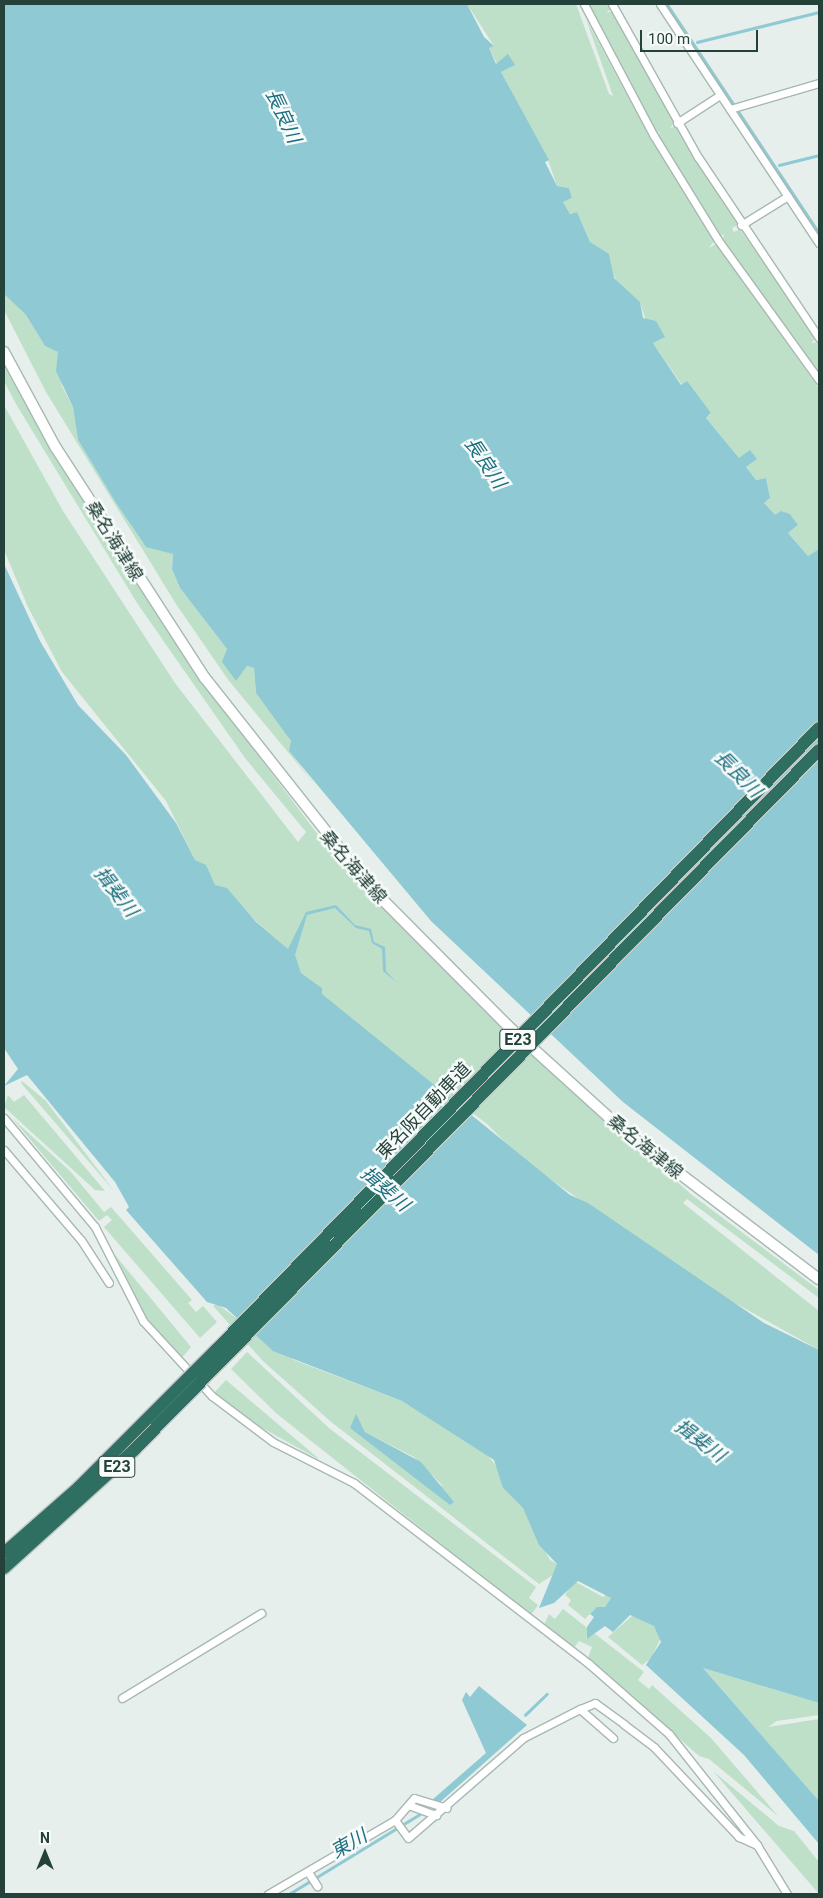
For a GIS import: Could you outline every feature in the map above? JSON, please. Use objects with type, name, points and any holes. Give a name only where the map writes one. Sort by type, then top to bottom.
[{"type":"highway","name":"東名阪自動車道","points":[[4,1553],[195,1371],[819,728]]},
{"type":"highway","name":"東名阪自動車道","points":[[4,1568],[134,1450],[819,750]]},
{"type":"main road","name":"桑名海津線","points":[[4,352],[56,448],[194,662],[268,763],[371,888],[500,1019],[625,1132],[819,1279]]},
{"type":"street","points":[[584,4],[654,136],[713,232],[819,380]]},
{"type":"street","points":[[612,4],[677,122],[741,225],[819,338]]},
{"type":"street","points":[[660,4],[720,95],[734,107],[788,196],[816,228],[819,243]]},
{"type":"street","points":[[734,107],[819,83]]},
{"type":"street","points":[[677,122],[720,95]]},
{"type":"street","points":[[741,225],[788,196]]},
{"type":"street","points":[[4,1118],[94,1227],[143,1321],[212,1396],[274,1442],[354,1483],[589,1664],[669,1734],[757,1845],[788,1894]]},
{"type":"street","points":[[4,1150],[81,1240],[108,1283]]},
{"type":"street","points":[[122,1698],[261,1613]]},
{"type":"street","points":[[395,1820],[408,1838],[446,1808],[523,1738],[595,1703],[654,1748],[739,1837],[757,1845]]},
{"type":"street","points":[[580,1710],[612,1738]]},
{"type":"street","points":[[268,1894],[309,1873],[395,1820],[411,1806],[414,1798],[446,1808]]},
{"type":"street","points":[[411,1806],[436,1815]]},
{"type":"street","points":[[309,1873],[317,1886]]},
{"type":"green space","points":[[467,4],[576,4],[609,94],[613,96],[586,19],[649,136],[714,241],[709,248],[716,244],[818,387],[819,549],[808,556],[788,533],[798,525],[790,514],[775,516],[764,503],[770,498],[766,478],[756,480],[746,467],[757,459],[739,458],[706,418],[711,414],[687,382],[682,385],[653,343],[640,302],[619,284],[610,270],[611,261],[590,242],[577,212],[570,214],[563,202],[572,198],[569,188],[557,186],[547,157],[501,72],[514,65],[497,64],[489,48],[494,46]]},
{"type":"green space","points":[[588,4],[610,4],[612,9],[606,12],[614,12],[674,122],[670,129],[676,125],[738,225],[732,228],[734,232],[740,229],[816,338],[811,343],[819,342],[819,374],[758,292],[723,239],[724,234],[721,236],[658,135],[660,131],[657,133]]},
{"type":"green space","points":[[4,294],[26,315],[45,346],[58,352],[62,386],[73,407],[78,440],[116,503],[143,543],[173,554],[172,569],[180,588],[227,649],[236,680],[247,666],[254,668],[256,693],[280,723],[293,745],[289,751],[316,786],[229,681],[176,604],[46,392],[4,310]]},
{"type":"green space","points":[[4,360],[144,595],[202,681],[316,832],[405,931],[544,1066],[692,1195],[819,1290],[819,1298],[687,1199],[683,1203],[819,1311],[819,1350],[710,1289],[525,1162],[486,1123],[384,1049],[322,994],[322,988],[301,973],[292,953],[215,885],[195,860],[166,801],[62,672],[28,607],[4,550],[4,405],[63,511],[175,683],[298,842],[306,832],[245,758],[137,603],[16,404],[4,381]]},
{"type":"green space","points":[[22,1081],[46,1101],[114,1191],[21,1083]]},
{"type":"green space","points":[[8,1095],[14,1102],[24,1095],[105,1191],[95,1190],[4,1107]]},
{"type":"green space","points":[[12,1118],[71,1172],[104,1212],[111,1207],[192,1300],[188,1303],[196,1312],[203,1306],[217,1322],[200,1338],[104,1227],[112,1220],[107,1215],[99,1221]]},
{"type":"green space","points":[[115,1255],[191,1347],[180,1360],[146,1317]]},
{"type":"green space","points":[[217,1304],[294,1360],[402,1401],[484,1451],[498,1468],[503,1488],[523,1508],[550,1560],[557,1564],[556,1573],[539,1584],[330,1421],[263,1361],[213,1306]],"holes":[[[362,1425],[365,1432],[414,1457],[444,1487],[350,1428]]]},
{"type":"green space","points":[[247,1352],[329,1428],[536,1587],[529,1598],[538,1605],[531,1615],[277,1414],[231,1369]]},
{"type":"green space","points":[[226,1380],[318,1459],[241,1416],[214,1393]]},
{"type":"green space","points":[[574,1581],[603,1597],[607,1594],[611,1599],[605,1607],[595,1609],[585,1619],[568,1605],[571,1600],[565,1595]]},
{"type":"green space","points":[[563,1609],[590,1630],[586,1638],[594,1633],[644,1672],[638,1680],[649,1689],[652,1685],[711,1738],[778,1816],[709,1759],[699,1756],[588,1658],[592,1647],[579,1641],[574,1648],[544,1625],[549,1614],[555,1619]]},
{"type":"green space","points":[[633,1615],[654,1626],[661,1637],[651,1659],[642,1665],[608,1637]]},
{"type":"green space","points":[[703,1668],[819,1703],[819,1715],[777,1721],[768,1727],[819,1719],[819,1801]]},
{"type":"green space","points":[[713,1771],[779,1826],[794,1831],[819,1862],[819,1894]]},
{"type":"water","name":"長良川","points":[[4,4],[467,4],[484,37],[494,46],[489,48],[496,64],[508,54],[515,65],[501,72],[549,160],[545,162],[557,186],[569,188],[572,198],[563,202],[570,214],[577,212],[590,242],[609,254],[614,278],[640,302],[643,318],[656,321],[665,337],[653,343],[681,385],[687,381],[711,413],[706,418],[739,458],[750,450],[757,459],[746,467],[756,480],[766,478],[770,498],[764,503],[775,515],[781,511],[790,514],[798,525],[788,533],[808,556],[819,549],[819,1255],[623,1102],[431,921],[289,751],[291,741],[256,693],[254,668],[247,666],[236,681],[222,662],[227,649],[180,588],[172,569],[173,554],[146,547],[116,503],[78,440],[73,407],[56,371],[58,352],[45,346],[26,315],[4,294]]},
{"type":"water","name":"揖斐川","points":[[4,564],[40,641],[78,705],[126,755],[176,823],[195,860],[206,865],[215,885],[227,888],[255,921],[288,949],[306,912],[336,905],[355,925],[371,929],[374,942],[385,947],[386,971],[396,982],[383,971],[382,949],[372,943],[369,931],[356,928],[335,908],[307,915],[295,955],[301,973],[322,988],[322,994],[570,1195],[588,1203],[764,1323],[819,1350],[819,1703],[703,1668],[819,1801],[819,1844],[744,1755],[646,1665],[661,1642],[654,1626],[630,1615],[613,1632],[605,1626],[587,1639],[587,1627],[594,1617],[590,1614],[597,1607],[605,1607],[611,1598],[578,1581],[554,1603],[539,1608],[557,1564],[539,1545],[523,1508],[503,1488],[494,1460],[402,1401],[273,1351],[226,1308],[207,1302],[126,1210],[129,1207],[115,1182],[27,1075],[4,1086],[18,1069],[4,1048]]},
{"type":"water","points":[[356,1414],[365,1432],[421,1462],[454,1502],[450,1505],[350,1428]]},
{"type":"water","points":[[479,1686],[527,1725],[439,1803],[432,1800],[486,1753],[462,1700],[466,1692],[470,1697]]},
{"type":"waterway","points":[[667,4],[819,233]]},
{"type":"waterway","points":[[697,42],[819,12]]},
{"type":"waterway","points":[[779,165],[819,155]]},
{"type":"waterway","name":"東川","points":[[525,1715],[547,1694]]},
{"type":"waterway","name":"東川","points":[[289,1894],[420,1814]]}]
